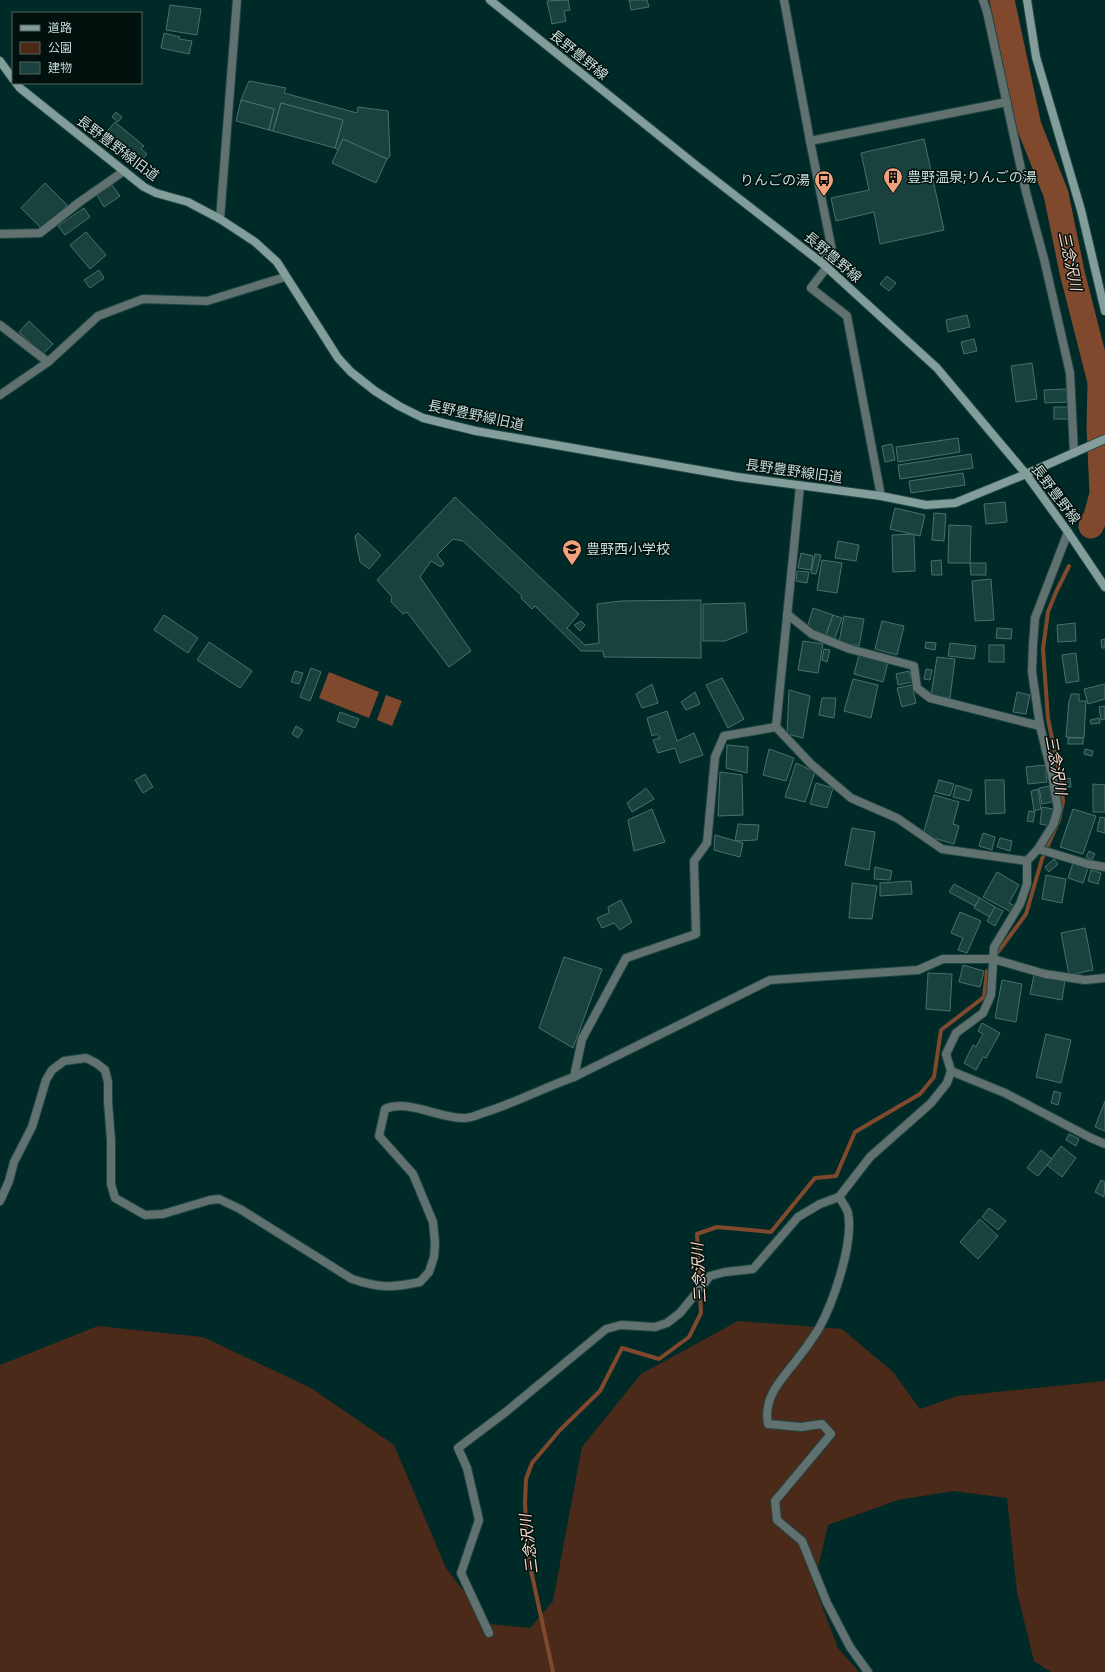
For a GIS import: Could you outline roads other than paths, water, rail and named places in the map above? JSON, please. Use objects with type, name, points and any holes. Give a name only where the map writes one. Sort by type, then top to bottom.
[{"type":"street","points":[[220,219],[237,0]]},
{"type":"street","name":"長野豊野線","points":[[490,0],[500,3],[697,166],[824,265],[937,368],[1026,474],[1105,587]]},
{"type":"street","points":[[784,0],[832,250],[811,288],[848,316],[881,496]]},
{"type":"street","points":[[982,0],[987,12],[1025,186],[1070,373],[1074,454]]},
{"type":"street","points":[[1027,0],[1036,57],[1102,285],[1105,311]]},
{"type":"street","points":[[0,61],[12,78]]},
{"type":"street","name":"長野豊野線旧道","points":[[17,84],[144,187],[156,193],[188,202],[220,219],[255,242],[276,262],[338,358],[351,372],[375,391],[399,406],[424,418],[476,431],[738,477],[881,496],[926,505],[955,503],[1074,454],[1105,439]]},
{"type":"street","points":[[810,141],[1006,102]]},
{"type":"street","points":[[0,234],[40,233],[81,201],[124,171]]},
{"type":"street","points":[[0,396],[48,362],[98,316],[142,300],[207,301],[285,277]]},
{"type":"street","points":[[0,325],[48,362]]},
{"type":"street","points":[[800,486],[776,727],[811,764],[851,798],[896,818],[942,849],[1027,861],[1040,850],[1053,825],[1058,809],[1052,775],[1040,726],[1032,672],[1035,618],[1068,532]]},
{"type":"street","points":[[787,614],[812,634],[850,649],[914,666],[917,688],[930,698],[1040,726]]},
{"type":"street","points":[[574,1077],[582,1039],[626,958],[696,934],[694,861],[707,843],[715,757],[724,736],[776,727]]},
{"type":"street","points":[[1040,850],[1088,864],[1105,867]]},
{"type":"street","points":[[489,1633],[461,1573],[478,1520],[467,1468],[458,1448],[507,1411],[606,1329],[621,1325],[655,1327],[667,1323],[680,1312],[710,1276],[726,1272],[753,1269],[798,1217],[820,1204],[839,1197],[870,1157],[931,1103],[947,1083],[951,1071],[946,1054],[956,1033],[983,1013],[990,995],[994,947],[1020,904],[1027,884],[1027,861]]},
{"type":"street","points":[[0,1201],[9,1181],[14,1162],[32,1127],[46,1080],[52,1070],[64,1062],[86,1058],[96,1062],[105,1070],[108,1082],[111,1140],[111,1184],[115,1198],[145,1215],[163,1214],[210,1200],[219,1199],[240,1209],[352,1279],[384,1287],[420,1282],[429,1272],[434,1257],[435,1243],[433,1222],[413,1174],[379,1136],[385,1109],[391,1106],[403,1106],[464,1119],[508,1105],[546,1086],[574,1077],[770,980],[918,970],[943,959],[993,959],[1045,974],[1085,980],[1105,978]]},
{"type":"street","points":[[951,1071],[1005,1093],[1105,1144]]},
{"type":"street","points":[[839,1197],[848,1213],[848,1245],[841,1271],[830,1303],[818,1330],[774,1389],[768,1404],[766,1415],[768,1424],[801,1427],[822,1424],[831,1434],[775,1501],[777,1520],[802,1542],[827,1603],[850,1647],[868,1672]]},
{"type":"waterway","name":"三念沢川","points":[[1002,0],[1029,126],[1056,194],[1072,272],[1100,382],[1099,427],[1102,494],[1096,516],[1091,526]]},
{"type":"waterway","name":"三念沢川","points":[[998,952],[1026,914],[1042,859],[1059,820],[1063,802],[1061,781],[1048,719],[1043,649],[1048,612],[1069,566]]},
{"type":"waterway","name":"三念沢川","points":[[553,1672],[527,1552],[525,1502],[526,1479],[532,1463],[560,1430],[600,1391],[622,1348],[659,1359],[689,1337],[701,1313],[697,1234],[717,1227],[771,1232],[815,1178],[836,1176],[855,1132],[920,1094],[934,1077],[941,1030],[984,997],[987,971]]},
{"type":"place","name":"豊野温泉;りんごの湯","points":[[893,194]]},
{"type":"place","name":"りんごの湯","points":[[824,197]]},
{"type":"place","name":"豊野西小学校","points":[[572,566]]}]
